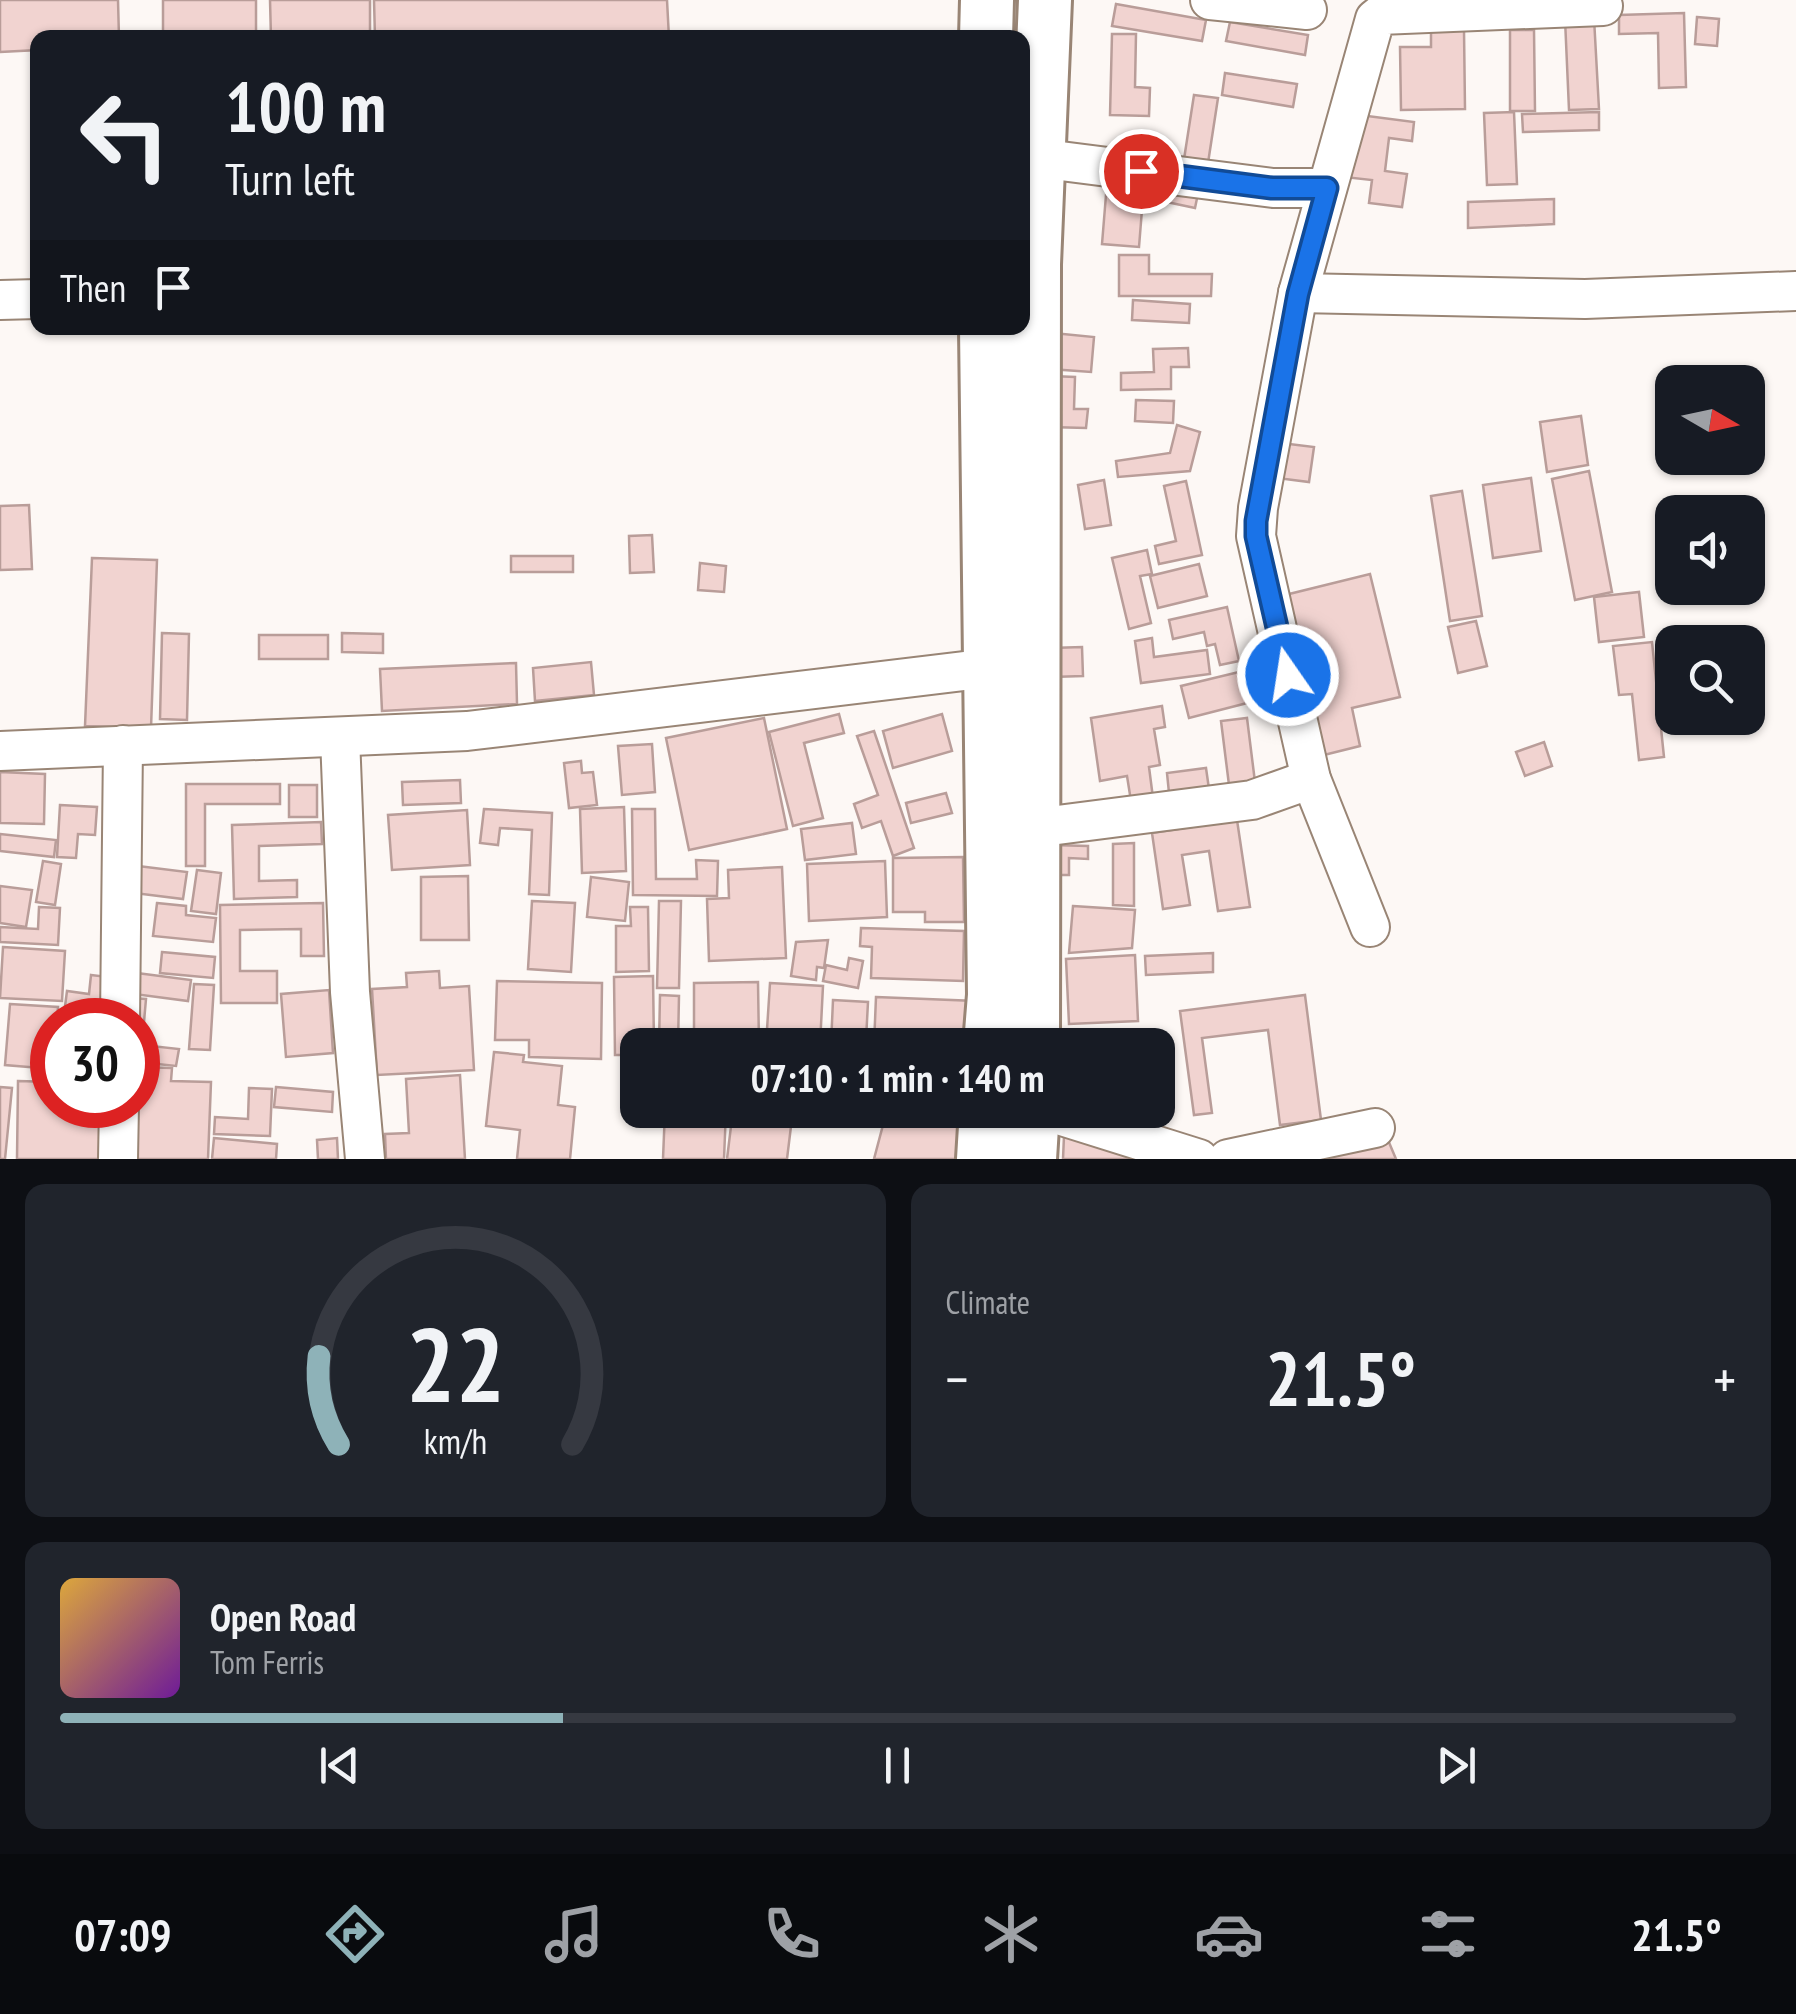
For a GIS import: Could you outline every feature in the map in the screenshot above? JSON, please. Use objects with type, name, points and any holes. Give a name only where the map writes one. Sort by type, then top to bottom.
[{"type":"street","points":[[986,0],[986,30]]},
{"type":"street","points":[[1033,1028],[1033,304],[1045,0]]},
{"type":"street","points":[[1210,0],[1307,10]]},
{"type":"street","points":[[1370,927],[1311,779],[1256,536],[1298,294],[1375,18],[1603,6]]},
{"type":"street","points":[[1037,158],[1272,188],[1327,188]]},
{"type":"street","points":[[1298,294],[1584,299],[1796,291]]},
{"type":"street","points":[[0,300],[30,299]]},
{"type":"street","points":[[986,335],[991,1028]]},
{"type":"street","points":[[0,751],[467,731],[990,668]]},
{"type":"street","points":[[340,736],[350,992],[365,1159]]},
{"type":"street","points":[[120,998],[124,746]]},
{"type":"street","points":[[1034,828],[1252,800],[1311,779]]},
{"type":"street","points":[[118,1159],[119,1128]]},
{"type":"street","points":[[983,1159],[985,1128]]},
{"type":"street","points":[[1030,1159],[1032,1128]]},
{"type":"street","points":[[1100,1128],[1199,1159]]},
{"type":"street","points":[[1228,1159],[1375,1128]]},
{"type":"building","points":[[0,0],[118,0],[119,30],[30,30],[30,50],[0,52]]},
{"type":"building","points":[[163,0],[256,0],[256,30],[163,30]]},
{"type":"building","points":[[270,0],[370,0],[370,30],[271,30]]},
{"type":"building","points":[[374,0],[667,0],[669,30],[375,30]]},
{"type":"building","points":[[1116,4],[1206,20],[1202,41],[1112,26]]},
{"type":"building","points":[[1684,13],[1686,87],[1659,88],[1658,33],[1619,34],[1619,15]]},
{"type":"building","points":[[1697,17],[1719,19],[1717,46],[1695,44]]},
{"type":"building","points":[[1594,18],[1599,109],[1569,110],[1565,19]]},
{"type":"building","points":[[1230,22],[1308,35],[1305,55],[1226,41]]},
{"type":"building","points":[[1464,30],[1465,109],[1401,110],[1400,47],[1431,47],[1431,31]]},
{"type":"building","points":[[1510,30],[1534,30],[1535,111],[1510,111]]},
{"type":"building","points":[[1112,34],[1136,34],[1135,87],[1150,88],[1149,116],[1110,115]]},
{"type":"building","points":[[1225,73],[1297,84],[1293,107],[1222,95]]},
{"type":"building","points":[[1194,95],[1218,98],[1206,176],[1182,172]]},
{"type":"building","points":[[1514,112],[1517,184],[1487,185],[1484,113]]},
{"type":"building","points":[[1599,112],[1599,130],[1523,132],[1522,114]]},
{"type":"building","points":[[1352,114],[1414,122],[1412,141],[1389,138],[1385,171],[1407,174],[1402,207],[1369,203],[1372,180],[1344,177]]},
{"type":"building","points":[[1167,177],[1200,184],[1195,208],[1162,201]]},
{"type":"building","points":[[1106,195],[1143,197],[1139,247],[1102,244]]},
{"type":"building","points":[[1554,199],[1554,224],[1468,228],[1468,202]]},
{"type":"building","points":[[1119,255],[1149,255],[1149,274],[1212,274],[1211,296],[1119,296]]},
{"type":"building","points":[[1133,300],[1190,304],[1189,323],[1132,320]]},
{"type":"building","points":[[1053,333],[1094,337],[1091,372],[1050,369]]},
{"type":"building","points":[[1188,348],[1189,367],[1171,367],[1171,389],[1121,390],[1121,373],[1154,372],[1153,349]]},
{"type":"building","points":[[1051,376],[1075,377],[1074,409],[1088,409],[1086,428],[1049,427]]},
{"type":"building","points":[[1136,400],[1174,401],[1173,423],[1135,421]]},
{"type":"building","points":[[1581,416],[1588,465],[1547,472],[1540,422]]},
{"type":"building","points":[[1177,425],[1200,432],[1190,471],[1118,477],[1116,461],[1170,453]]},
{"type":"building","points":[[1281,443],[1314,447],[1309,482],[1277,478]]},
{"type":"building","points":[[1589,471],[1612,592],[1575,600],[1552,479]]},
{"type":"building","points":[[1531,478],[1541,551],[1493,558],[1483,485]]},
{"type":"building","points":[[1104,480],[1111,525],[1085,529],[1078,485]]},
{"type":"building","points":[[1186,481],[1202,555],[1159,564],[1155,546],[1176,541],[1164,486]]},
{"type":"building","points":[[1462,491],[1482,616],[1450,621],[1431,496]]},
{"type":"building","points":[[29,505],[32,569],[0,570],[0,506]]},
{"type":"building","points":[[652,535],[654,572],[630,573],[629,536]]},
{"type":"building","points":[[1147,550],[1152,574],[1140,576],[1151,623],[1129,629],[1112,558]]},
{"type":"building","points":[[511,556],[573,556],[573,572],[511,572]]},
{"type":"building","points":[[92,558],[157,560],[151,728],[85,726]]},
{"type":"building","points":[[700,563],[726,566],[724,592],[698,590]]},
{"type":"building","points":[[1199,564],[1207,596],[1158,608],[1150,576]]},
{"type":"building","points":[[1370,574],[1400,697],[1352,708],[1360,746],[1316,757],[1277,597]]},
{"type":"building","points":[[1639,592],[1644,637],[1599,642],[1594,597]]},
{"type":"building","points":[[1227,607],[1239,661],[1220,665],[1215,644],[1207,646],[1204,632],[1173,639],[1169,620]]},
{"type":"building","points":[[1476,621],[1487,666],[1458,673],[1448,627]]},
{"type":"building","points":[[162,633],[189,634],[187,720],[160,719]]},
{"type":"building","points":[[342,633],[383,634],[383,653],[342,652]]},
{"type":"building","points":[[259,635],[328,635],[328,659],[259,659]]},
{"type":"building","points":[[1152,638],[1154,657],[1207,650],[1210,674],[1141,683],[1135,641]]},
{"type":"building","points":[[1652,642],[1655,735],[1662,735],[1664,757],[1639,760],[1632,694],[1619,695],[1613,646]]},
{"type":"building","points":[[1082,647],[1083,676],[1052,677],[1051,648]]},
{"type":"building","points":[[591,662],[594,695],[535,701],[533,668]]},
{"type":"building","points":[[516,663],[517,704],[382,711],[380,669]]},
{"type":"building","points":[[1243,671],[1251,702],[1189,718],[1181,686]]},
{"type":"building","points":[[1162,706],[1165,727],[1154,729],[1160,765],[1149,767],[1153,798],[1131,801],[1127,776],[1100,781],[1091,718]]},
{"type":"building","points":[[839,714],[844,733],[804,743],[823,818],[793,826],[769,732]]},
{"type":"building","points":[[942,714],[952,751],[893,768],[883,731]]},
{"type":"building","points":[[764,718],[787,829],[689,850],[666,738]]},
{"type":"building","points":[[1247,718],[1255,782],[1229,785],[1221,721]]},
{"type":"building","points":[[874,731],[914,848],[893,856],[881,821],[862,828],[854,804],[878,795],[857,736]]},
{"type":"building","points":[[1544,742],[1552,766],[1525,776],[1516,752]]},
{"type":"building","points":[[652,744],[655,792],[622,795],[618,746]]},
{"type":"building","points":[[581,761],[582,773],[593,772],[597,805],[569,808],[564,763]]},
{"type":"building","points":[[1206,768],[1209,789],[1169,793],[1167,773]]},
{"type":"building","points":[[0,772],[45,774],[44,824],[0,823]]},
{"type":"building","points":[[460,780],[461,803],[403,805],[402,782]]},
{"type":"building","points":[[186,784],[280,784],[280,804],[205,804],[205,866],[186,866]]},
{"type":"building","points":[[289,785],[317,785],[317,817],[289,817]]},
{"type":"building","points":[[946,793],[952,813],[911,823],[906,803]]},
{"type":"building","points":[[60,805],[97,807],[95,835],[78,834],[76,858],[57,857]]},
{"type":"building","points":[[624,807],[626,871],[582,873],[580,809]]},
{"type":"building","points":[[484,809],[552,813],[549,895],[529,894],[532,830],[500,828],[498,845],[480,843]]},
{"type":"building","points":[[632,809],[655,809],[656,879],[697,879],[696,860],[718,861],[717,896],[633,895]]},
{"type":"building","points":[[467,810],[470,865],[392,870],[388,815]]},
{"type":"building","points":[[1237,820],[1250,907],[1218,911],[1209,851],[1182,855],[1190,905],[1163,909],[1152,833]]},
{"type":"building","points":[[321,822],[322,844],[259,846],[259,881],[297,880],[297,897],[234,899],[232,825]]},
{"type":"building","points":[[852,823],[856,854],[805,860],[801,829]]},
{"type":"building","points":[[0,834],[56,840],[54,857],[0,851]]},
{"type":"building","points":[[1134,843],[1134,906],[1113,905],[1113,844]]},
{"type":"building","points":[[1051,845],[1088,846],[1088,859],[1069,858],[1069,875],[1049,875]]},
{"type":"building","points":[[963,857],[964,922],[925,922],[925,912],[893,912],[893,858]]},
{"type":"building","points":[[43,861],[61,864],[55,905],[36,902]]},
{"type":"building","points":[[885,861],[887,917],[809,921],[807,864]]},
{"type":"building","points":[[130,865],[187,872],[183,899],[126,892]]},
{"type":"building","points":[[782,867],[786,958],[709,961],[707,899],[729,898],[728,870]]},
{"type":"building","points":[[197,870],[221,873],[216,914],[191,911]]},
{"type":"building","points":[[468,876],[469,940],[421,940],[421,877]]},
{"type":"building","points":[[591,877],[629,882],[625,921],[587,917]]},
{"type":"building","points":[[0,886],[32,890],[26,927],[0,923]]},
{"type":"building","points":[[532,901],[575,903],[571,972],[528,969]]},
{"type":"building","points":[[659,901],[681,901],[679,988],[657,988]]},
{"type":"building","points":[[157,903],[186,906],[186,915],[216,918],[213,942],[153,936]]},
{"type":"building","points":[[323,903],[324,956],[301,956],[301,929],[240,930],[240,971],[277,971],[277,1003],[221,1003],[220,905]]},
{"type":"building","points":[[1073,906],[1135,910],[1132,948],[1069,953]]},
{"type":"building","points":[[39,907],[60,908],[58,945],[0,942],[0,927],[38,929]]},
{"type":"building","points":[[630,907],[648,907],[649,971],[616,972],[616,926],[631,926]]},
{"type":"building","points":[[861,928],[964,931],[963,981],[871,978],[872,947],[860,946]]},
{"type":"building","points":[[828,940],[824,968],[817,967],[816,980],[791,976],[796,942]]},
{"type":"building","points":[[3,947],[65,951],[62,998],[0,998]]},
{"type":"building","points":[[162,952],[215,957],[213,978],[160,973]]},
{"type":"building","points":[[1213,953],[1213,972],[1146,975],[1145,956]]},
{"type":"building","points":[[1135,955],[1138,1021],[1069,1024],[1066,959]]},
{"type":"building","points":[[849,958],[863,961],[858,988],[823,981],[826,965],[847,970]]},
{"type":"building","points":[[439,971],[440,988],[469,986],[474,1070],[377,1075],[372,989],[407,987],[406,973]]},
{"type":"building","points":[[137,973],[191,980],[188,1001],[134,994]]},
{"type":"building","points":[[91,975],[108,977],[106,998],[66,998],[67,991],[89,994]]},
{"type":"building","points":[[653,976],[654,1028],[620,1028],[620,1055],[615,1055],[614,977]]},
{"type":"building","points":[[497,981],[602,983],[601,1059],[529,1057],[529,1040],[495,1040]]},
{"type":"building","points":[[758,982],[759,1028],[694,1028],[694,983]]},
{"type":"building","points":[[770,983],[823,986],[821,1028],[767,1028]]},
{"type":"building","points":[[194,984],[214,985],[210,1050],[189,1049]]},
{"type":"building","points":[[329,990],[333,1053],[286,1057],[281,994]]},
{"type":"building","points":[[660,995],[679,996],[678,1028],[659,1028]]},
{"type":"building","points":[[1305,995],[1321,1120],[1280,1125],[1268,1030],[1202,1038],[1212,1113],[1194,1115],[1180,1011]]},
{"type":"building","points":[[876,997],[976,1001],[975,1028],[875,1028]]},
{"type":"building","points":[[833,1000],[868,1002],[867,1028],[832,1028]]},
{"type":"building","points":[[10,1004],[30,1005],[30,1067],[5,1065]]},
{"type":"building","points":[[160,1047],[179,1049],[176,1066],[160,1064]]},
{"type":"building","points":[[494,1052],[524,1055],[523,1062],[562,1066],[558,1105],[575,1107],[570,1159],[517,1159],[520,1130],[486,1126]]},
{"type":"building","points":[[160,1068],[172,1068],[171,1081],[211,1082],[208,1159],[123,1159],[132,1128],[160,1128]]},
{"type":"building","points":[[460,1075],[465,1159],[386,1159],[385,1134],[409,1133],[406,1079]]},
{"type":"building","points":[[18,1081],[30,1081],[30,1128],[104,1128],[103,1159],[17,1159]]},
{"type":"building","points":[[0,1087],[12,1088],[5,1159],[0,1159]]},
{"type":"building","points":[[276,1087],[333,1092],[332,1112],[274,1107]]},
{"type":"building","points":[[249,1088],[272,1089],[270,1136],[214,1134],[215,1117],[248,1119]]},
{"type":"building","points":[[664,1128],[725,1128],[724,1159],[663,1159]]},
{"type":"building","points":[[731,1128],[791,1128],[787,1159],[727,1159]]},
{"type":"building","points":[[882,1128],[976,1128],[968,1159],[874,1159]]},
{"type":"building","points":[[1064,1136],[1138,1159],[1063,1159]]},
{"type":"building","points":[[214,1138],[277,1144],[276,1159],[212,1159]]},
{"type":"building","points":[[337,1138],[338,1159],[318,1159],[317,1140]]},
{"type":"building","points":[[1388,1140],[1396,1159],[1306,1159]]},
{"type":"route","points":[[1141,171],[1272,188],[1327,188],[1298,294],[1256,521],[1256,536],[1288,675]]}]
